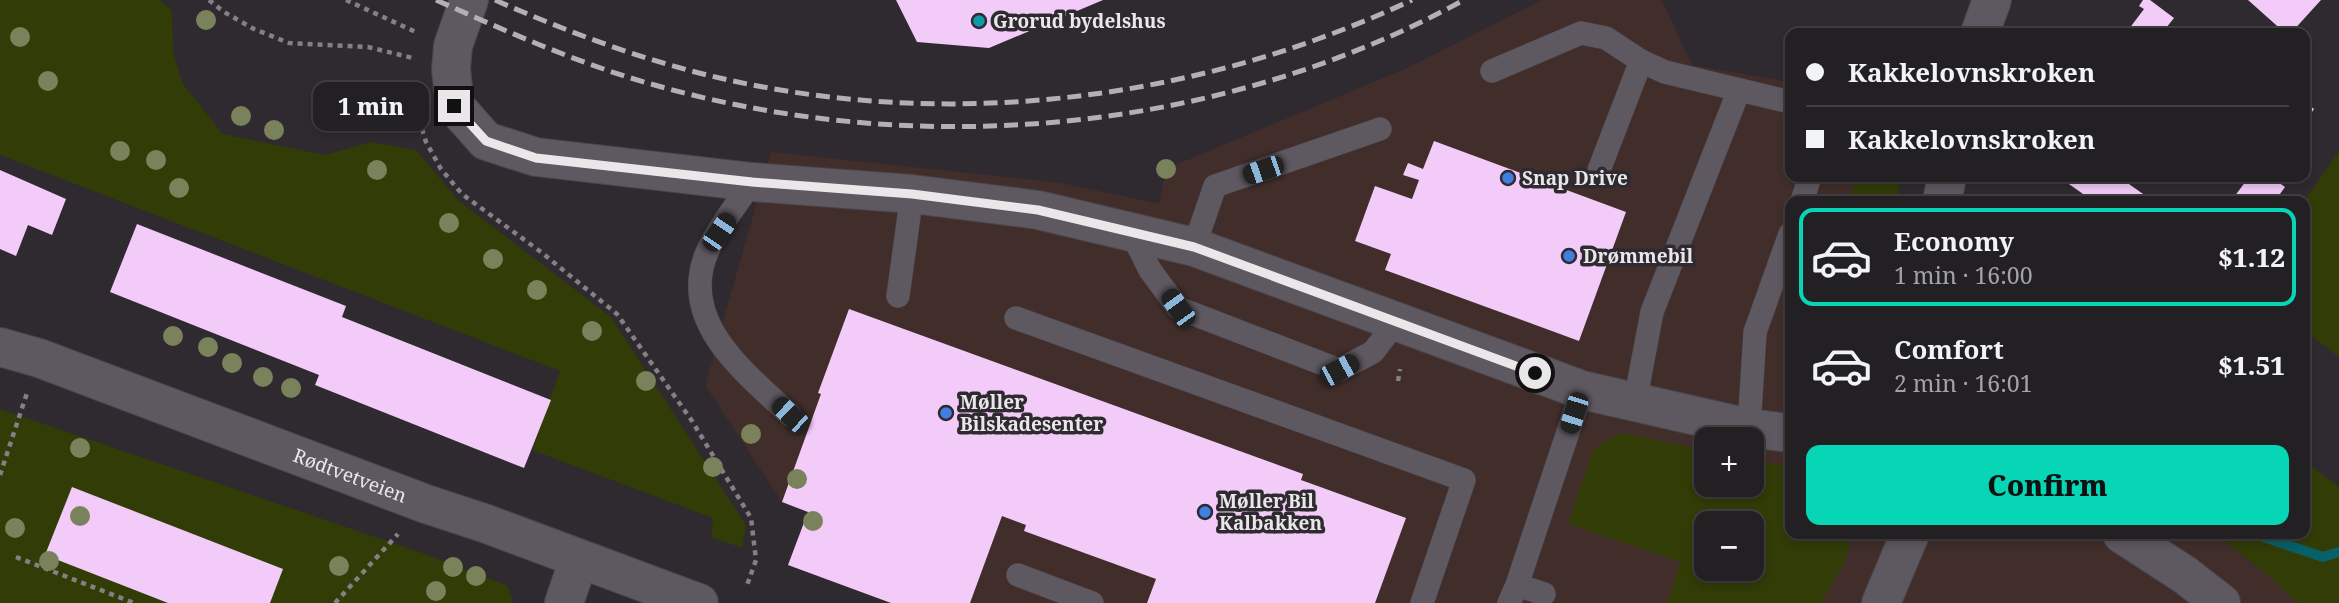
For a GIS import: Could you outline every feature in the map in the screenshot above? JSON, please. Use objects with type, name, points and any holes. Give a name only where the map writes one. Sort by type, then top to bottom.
[{"type":"street","points":[[469,0],[453,46],[451,69],[454,106],[486,141],[536,158],[752,182],[912,194],[1038,210],[1194,247],[1581,390],[1745,427]]},
{"type":"street","points":[[1982,28],[1992,0]]},
{"type":"street","name":"Rødtvetveien","points":[[0,346],[39,358],[426,505],[484,523],[699,603]]},
{"type":"street","points":[[1764,430],[1785,432]]},
{"type":"street","points":[[1881,603],[1908,539]]},
{"type":"street","points":[[2128,539],[2186,589],[2221,603]]},
{"type":"street","points":[[564,603],[579,559]]},
{"type":"lane","points":[[1492,71],[1581,33],[1606,38],[1641,61],[1665,72],[1785,101]]},
{"type":"lane","points":[[1599,170],[1641,61]]},
{"type":"lane","points":[[1635,402],[1652,312],[1739,90]]},
{"type":"lane","points":[[1194,247],[1215,186],[1380,129]]},
{"type":"lane","points":[[752,182],[708,249],[699,274],[701,302],[712,331],[732,360],[790,415]]},
{"type":"lane","points":[[898,296],[912,194]]},
{"type":"lane","points":[[1131,232],[1150,270],[1178,308],[1339,370],[1373,352],[1396,322]]},
{"type":"lane","points":[[1749,427],[1755,332],[1785,248]]},
{"type":"lane","points":[[1016,318],[1464,480],[1422,603]]},
{"type":"lane","points":[[1544,594],[1513,594],[1581,390]]},
{"type":"lane","points":[[1018,575],[1092,603]]},
{"type":"path","points":[[209,0],[254,29],[289,43],[369,47],[451,69]]},
{"type":"path","points":[[345,0],[418,33]]},
{"type":"path","points":[[410,69],[409,57],[423,22]]},
{"type":"path","points":[[419,117],[426,142],[441,169],[462,194],[541,252],[617,314],[669,389],[751,518],[756,560],[746,588]]},
{"type":"path","points":[[0,475],[39,358]]},
{"type":"path","points":[[335,603],[426,505]]},
{"type":"path","points":[[16,557],[134,603]]},
{"type":"shaded area","points":[[1542,0],[1662,0],[1692,65],[1785,81],[1785,182],[1856,182],[1849,196],[1785,196],[1785,539],[2222,539],[2275,581],[2297,603],[891,603],[788,565],[808,512],[782,502],[705,385],[771,152],[1062,183],[1159,204],[1166,169],[1407,68]]},
{"type":"green space","points":[[0,0],[160,0],[172,11],[173,52],[183,84],[223,134],[325,155],[371,142],[416,150],[458,200],[611,317],[746,525],[742,548],[711,537],[713,518],[532,450],[560,371],[0,155]]},
{"type":"green space","points":[[2339,151],[2339,357],[2310,335],[2310,196],[2308,196]]},
{"type":"green space","points":[[1856,182],[1899,182],[1898,196],[1849,196]]},
{"type":"green space","points":[[0,409],[425,554],[508,586],[513,603],[0,603]]},
{"type":"green space","points":[[1620,433],[1694,448],[1694,497],[1764,497],[1764,462],[1785,466],[1785,539],[1850,539],[1846,560],[1821,603],[1667,603],[1681,562],[1568,524],[1593,450]]},
{"type":"green space","points":[[2310,465],[2339,487],[2339,603],[2297,603],[2275,581],[2222,539],[2310,539]]},
{"type":"building","name":"Grorud bydelshus","points":[[896,0],[1103,0],[989,48],[917,42]]},
{"type":"building","points":[[2143,0],[2150,0],[2174,18],[2166,28],[2130,28],[2144,9],[2139,6]]},
{"type":"building","points":[[2248,0],[2321,0],[2296,28],[2279,28]]},
{"type":"building","points":[[1434,141],[1626,212],[1579,341],[1385,270],[1391,254],[1355,241],[1375,186],[1412,199],[1419,180],[1403,175],[1408,163],[1423,169]]},
{"type":"building","points":[[0,170],[66,199],[52,235],[28,225],[16,256],[0,249]]},
{"type":"building","points":[[2066,182],[2126,182],[2146,196],[2086,196]]},
{"type":"building","points":[[2245,182],[2278,182],[2285,187],[2279,196],[2235,196]]},
{"type":"building","points":[[137,224],[346,306],[342,317],[551,400],[524,468],[315,385],[319,375],[110,292]]},
{"type":"building","points":[[849,309],[1303,474],[1301,480],[1406,518],[1375,603],[1147,603],[1156,579],[1024,531],[1026,525],[1002,516],[970,603],[891,603],[788,565],[808,512],[782,502]]},
{"type":"building","points":[[72,487],[283,569],[270,603],[168,603],[45,555]]},
{"type":"waterway","points":[[2270,539],[2323,557],[2339,552]]},
{"type":"railway","points":[[436,0],[515,35],[651,84],[753,108],[856,122],[961,127],[1066,121],[1169,106],[1271,80],[1369,45],[1464,0]]},
{"type":"railway","points":[[495,0],[596,41],[699,73],[789,91],[879,102],[970,104],[1062,98],[1152,85],[1241,64],[1328,35],[1412,0]]},
{"type":"place","name":"Grorud bydelshus","points":[[979,21]]},
{"type":"place","name":"Snap Drive","points":[[1508,178]]},
{"type":"place","name":"Drømmebil","points":[[1569,256]]},
{"type":"place","name":"Møller Bilskadesenter","points":[[946,413]]},
{"type":"place","name":"Møller Bil Kalbakken","points":[[1205,512]]},
{"type":"route","points":[[454,106],[486,141],[536,158],[752,182],[912,194],[1038,210],[1194,247],[1535,373]]}]
